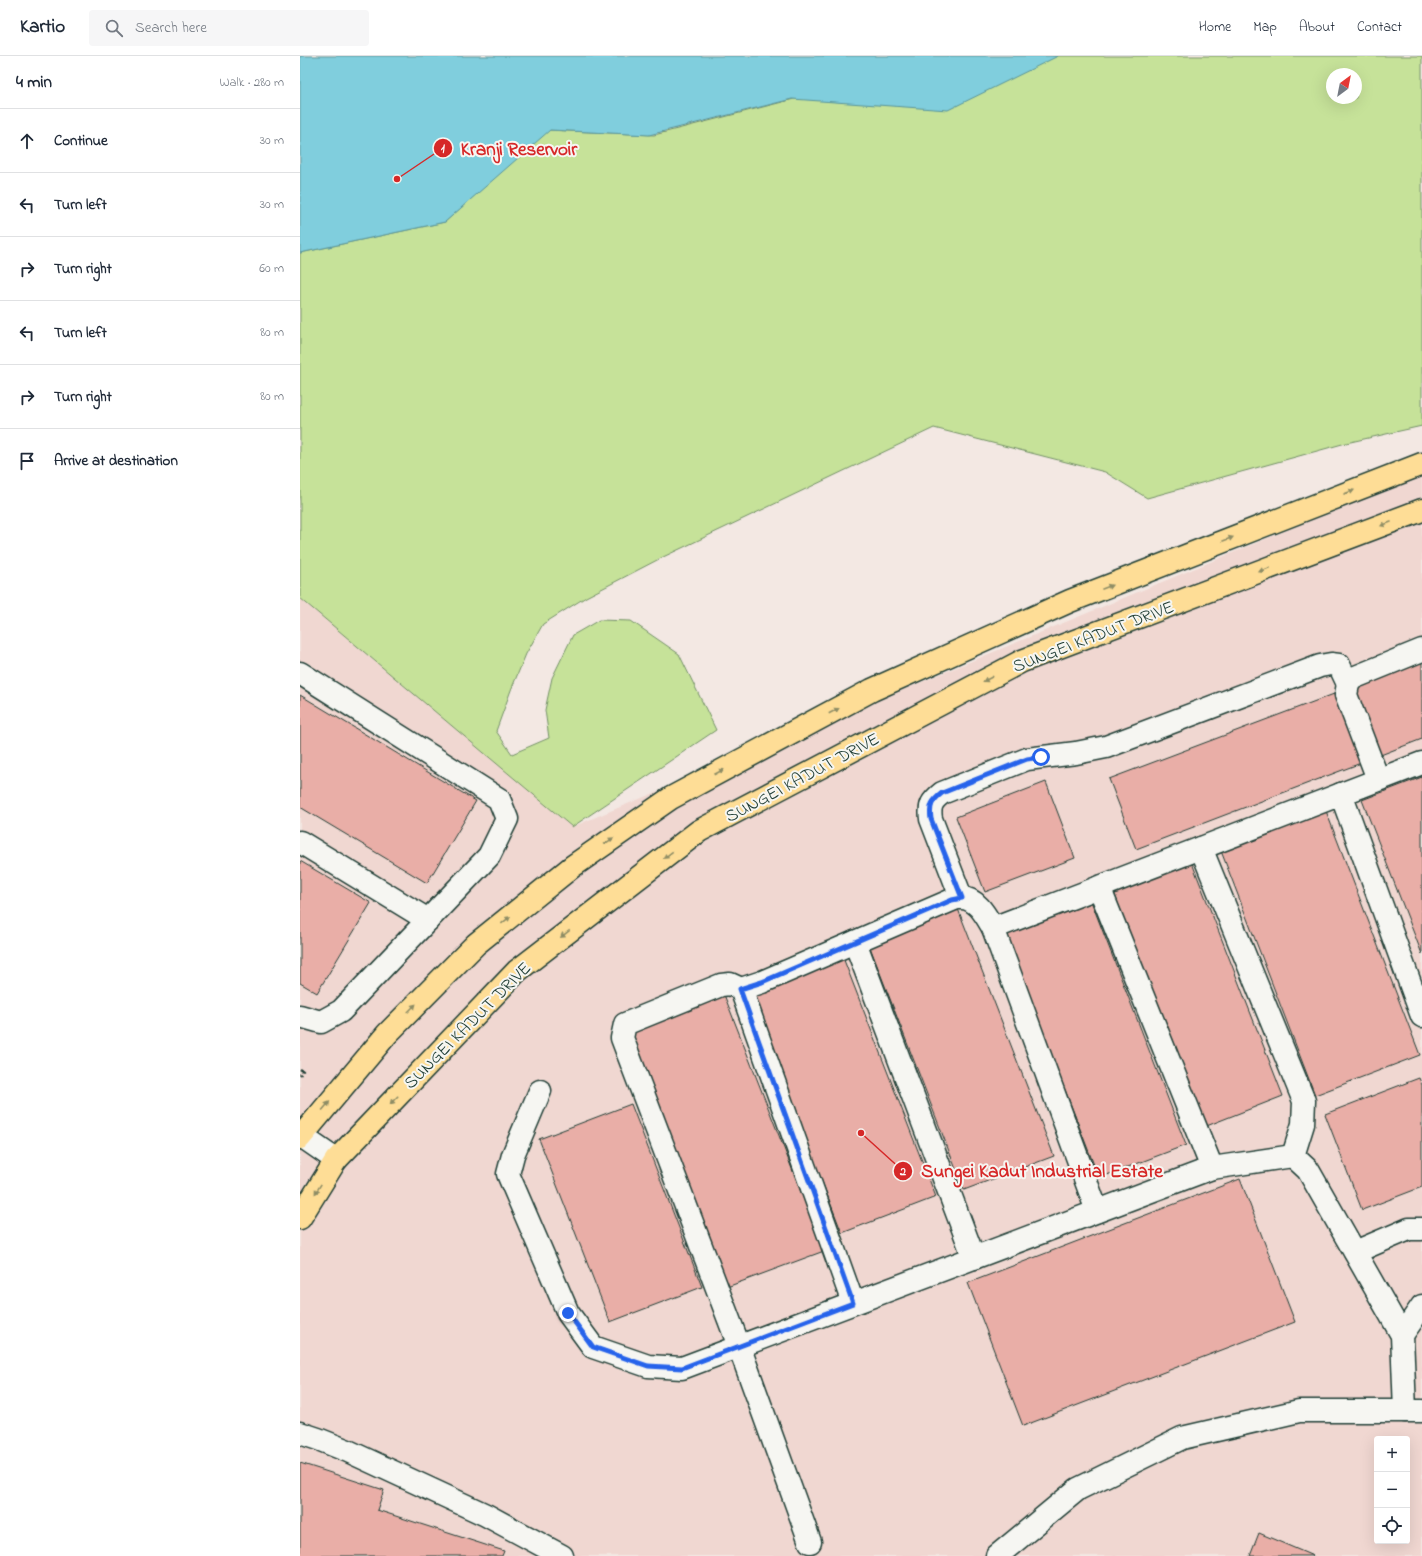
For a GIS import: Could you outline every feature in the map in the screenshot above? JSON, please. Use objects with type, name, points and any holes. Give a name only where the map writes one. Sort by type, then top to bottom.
[{"type":"main road","name":"SUNGEI KADUT DRIVE","points":[[300,1136],[387,1034],[476,944],[573,866],[671,798],[872,690],[1070,601],[1422,464]]},
{"type":"main road","name":"SUNGEI KADUT DRIVE","points":[[300,1218],[336,1160],[517,971],[699,831],[1022,661],[1422,510]]},
{"type":"street","points":[[1378,780],[1346,695],[1348,684],[1353,678],[1422,650]]},
{"type":"street","points":[[962,898],[931,819],[929,809],[934,800],[942,793],[1027,759],[1076,753],[1106,747],[1320,666],[1331,664],[1339,665],[1348,684]]},
{"type":"street","points":[[300,673],[499,799],[507,819],[489,856],[341,1011],[321,1022],[300,1016]]},
{"type":"street","points":[[993,928],[1422,763]]},
{"type":"street","points":[[1341,794],[1422,1016]]},
{"type":"street","points":[[300,842],[428,920]]},
{"type":"street","points":[[1201,848],[1304,1101],[1303,1124],[1293,1156]]},
{"type":"street","points":[[1099,887],[1212,1168]]},
{"type":"street","points":[[740,989],[762,982],[952,900],[962,898],[973,901],[982,910],[993,928],[1097,1211]]},
{"type":"street","points":[[855,942],[974,1258]]},
{"type":"street","points":[[810,1542],[739,1346],[622,1038],[625,1024],[721,985],[730,984],[740,989],[853,1303]]},
{"type":"street","points":[[540,1091],[513,1155],[508,1174],[568,1313],[584,1335],[593,1347],[648,1366],[682,1368],[1212,1168],[1293,1156]]},
{"type":"street","points":[[300,1136],[336,1160]]},
{"type":"street","points":[[997,1556],[1078,1489],[1182,1438],[1299,1411],[1414,1411],[1402,1335],[1308,1170],[1293,1156]]},
{"type":"street","points":[[1355,1252],[1409,1229],[1422,1229]]},
{"type":"street","points":[[1402,1335],[1422,1306]]},
{"type":"street","points":[[300,1433],[318,1438],[348,1451],[486,1516],[562,1556]]},
{"type":"path","points":[[300,1070],[303,1071],[300,1075]]},
{"type":"shaded area","points":[[1422,474],[1422,1556],[300,1556],[300,598],[572,827]]},
{"type":"green space","points":[[1054,56],[1422,56],[1422,426],[1346,443],[1147,498],[1105,472],[934,428],[661,558],[586,597],[543,624],[526,654],[496,731],[512,754],[549,738],[545,710],[552,678],[573,635],[599,620],[631,621],[679,654],[716,730],[572,827],[300,598],[300,253],[445,222],[547,130],[654,135],[794,99]]},
{"type":"water","points":[[300,56],[1058,56],[948,110],[792,99],[649,135],[550,130],[445,222],[300,253]]},
{"type":"building","points":[[1422,655],[1422,739],[1378,756],[1350,682]]},
{"type":"building","points":[[1334,694],[1361,763],[1136,849],[1109,779]]},
{"type":"building","points":[[300,695],[476,801],[427,883],[300,807]]},
{"type":"building","points":[[1422,777],[1422,954],[1362,800]]},
{"type":"building","points":[[1046,782],[1075,858],[985,892],[956,817]]},
{"type":"building","points":[[1326,811],[1420,1055],[1315,1095],[1221,851]]},
{"type":"building","points":[[300,861],[371,903],[317,993],[300,983]]},
{"type":"building","points":[[1192,863],[1283,1096],[1204,1127],[1114,893]]},
{"type":"building","points":[[1091,901],[1186,1145],[1099,1178],[1005,934]]},
{"type":"building","points":[[958,909],[1054,1156],[964,1190],[868,942]]},
{"type":"building","points":[[842,955],[936,1197],[842,1233],[748,991]]},
{"type":"building","points":[[723,992],[824,1251],[727,1287],[626,1029]]},
{"type":"building","points":[[1419,1078],[1422,1085],[1422,1187],[1362,1210],[1325,1114]]},
{"type":"building","points":[[631,1104],[702,1287],[610,1322],[539,1139]]},
{"type":"building","points":[[1240,1179],[1295,1322],[1023,1426],[968,1283]]},
{"type":"building","points":[[300,1463],[384,1490],[377,1510],[504,1551],[502,1556],[300,1556]]},
{"type":"building","points":[[1259,1533],[1313,1556],[1250,1556]]},
{"type":"place","name":"Kranji Reservoir","points":[[397,179]]},
{"type":"place","name":"Sungei Kadut Industrial Estate","points":[[861,1133]]},
{"type":"route","points":[[568,1313],[593,1347],[648,1366],[682,1368],[853,1303],[746,1002],[740,989],[762,982],[952,900],[962,898],[931,819],[929,809],[934,800],[942,793],[1027,759],[1041,757]]}]
